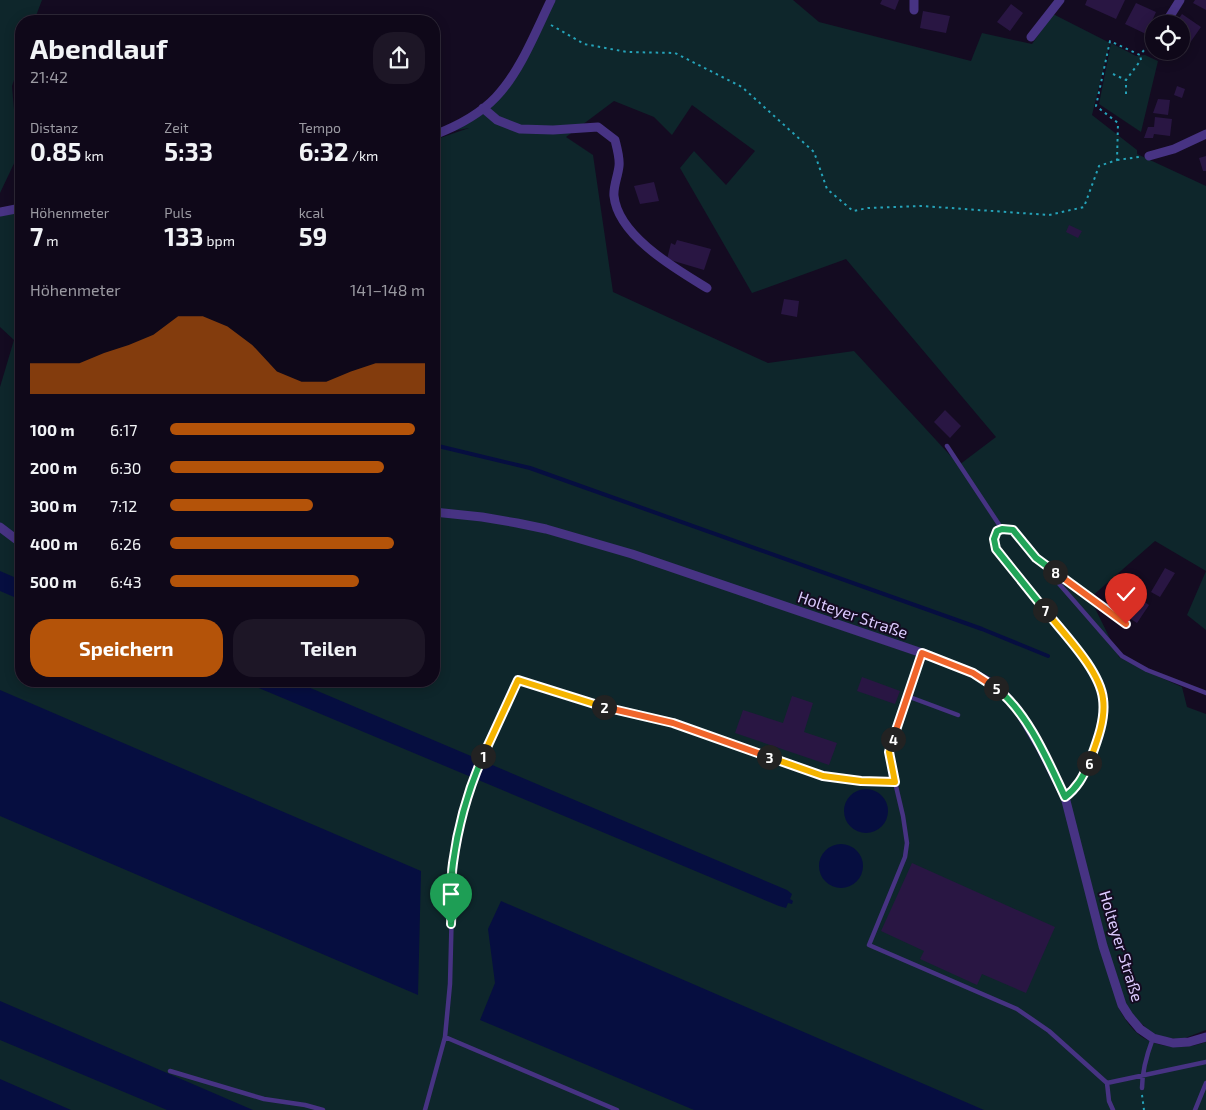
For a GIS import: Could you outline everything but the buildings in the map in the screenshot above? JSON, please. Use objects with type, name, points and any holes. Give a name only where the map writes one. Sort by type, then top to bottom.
[{"type":"street","points":[[440,133],[452,129],[483,108],[507,84],[551,0]]},
{"type":"street","points":[[1031,37],[1060,0]]},
{"type":"street","points":[[1170,15],[1178,0]]},
{"type":"street","points":[[483,108],[497,120],[520,129],[553,130],[598,127],[616,140],[619,165],[614,196],[618,212],[632,232],[651,251],[669,266],[707,288]]},
{"type":"street","points":[[1149,156],[1174,149],[1206,134]]},
{"type":"street","points":[[0,212],[15,209]]},
{"type":"street","name":"Holteyer Straße","points":[[440,513],[491,518],[555,532],[632,554],[922,653],[973,673],[991,683],[1018,710],[1065,797],[1103,946],[1122,1005],[1128,1016],[1140,1029],[1153,1038]]},
{"type":"street","points":[[0,527],[15,538]]},
{"type":"street","points":[[1153,1038],[1173,1042],[1189,1042],[1206,1037]]},
{"type":"lane","points":[[947,446],[1002,529]]},
{"type":"lane","points":[[1065,797],[1074,790],[1082,779],[1094,748],[1104,709],[1101,690],[1090,666],[996,549],[994,539],[997,531],[1002,529],[1013,530],[1122,656],[1147,670],[1206,692]]},
{"type":"lane","points":[[1036,558],[1126,624]]},
{"type":"lane","points":[[922,653],[889,752],[904,816],[907,843],[905,857],[869,945],[1017,1009],[1049,1032],[1107,1083],[1109,1101],[1113,1110]]},
{"type":"lane","points":[[425,1110],[445,1038],[450,984],[453,865],[459,829],[471,782],[518,680],[619,711],[673,723],[823,776],[861,781],[895,782]]},
{"type":"lane","points":[[907,696],[958,715]]},
{"type":"lane","points":[[445,1038],[617,1110]]},
{"type":"lane","points":[[1142,1088],[1142,1075],[1146,1054],[1153,1038]]},
{"type":"lane","points":[[1107,1083],[1206,1062]]},
{"type":"lane","points":[[170,1070],[264,1099],[305,1104],[323,1110]]},
{"type":"lane","points":[[1194,1110],[1206,1083]]},
{"type":"path","points":[[541,20],[584,44],[627,52],[675,53],[742,87],[814,152],[827,189],[853,211],[868,208],[922,206],[1049,215],[1084,206],[1099,166],[1117,160],[1149,156]]},
{"type":"path","points":[[1117,160],[1118,123],[1096,106],[1110,41],[1140,55]]},
{"type":"path","points":[[1126,94],[1126,80],[1141,60],[1140,55],[1145,50]]},
{"type":"path","points":[[1113,74],[1126,80]]},
{"type":"path","points":[[1142,1088],[1144,1110]]},
{"type":"green space","points":[[0,0],[42,0],[36,15],[15,15],[15,77],[12,86],[15,120],[15,161],[0,193]]},
{"type":"green space","points":[[552,0],[793,0],[819,22],[971,61],[982,33],[1032,44],[1053,14],[1110,43],[1092,115],[1137,150],[1137,154],[1206,186],[1206,571],[1155,541],[1090,598],[1119,657],[1182,687],[1187,707],[1206,714],[1206,1030],[1185,1038],[1176,1039],[1154,1035],[1131,1014],[1125,1004],[1105,945],[1066,798],[1076,791],[1086,773],[1096,746],[1103,719],[1104,698],[1090,666],[1102,697],[1100,727],[1090,762],[1078,784],[1064,794],[1044,749],[1019,709],[1004,690],[976,670],[924,650],[686,569],[547,526],[482,514],[440,510],[440,138],[469,128],[453,131],[494,103],[540,26]],"holes":[[[614,101],[654,117],[672,135],[692,105],[755,151],[726,185],[694,151],[680,168],[752,293],[846,259],[996,437],[959,465],[854,351],[768,363],[613,292],[593,155],[566,137]]]},
{"type":"green space","points":[[1111,43],[1136,56],[1145,55],[1145,60],[1158,61],[1141,132],[1099,104]]},
{"type":"green space","points":[[15,212],[15,537],[0,526],[0,387],[14,340],[0,327],[0,214]]},
{"type":"green space","points":[[440,516],[488,521],[542,532],[631,557],[912,654],[970,676],[999,694],[1028,731],[1063,798],[1118,1007],[1126,1021],[1144,1038],[1161,1045],[1180,1047],[1206,1042],[1206,1110],[0,1110],[0,530],[15,541],[15,687],[440,687]]},
{"type":"green space","points":[[1206,571],[1206,630],[1187,615]]},
{"type":"shaded area","points":[[0,571],[15,577],[15,597],[0,591]]},
{"type":"shaded area","points":[[256,687],[308,687],[787,890],[792,894],[790,899],[793,901],[792,904],[788,903],[786,908]]},
{"type":"shaded area","points":[[0,690],[421,871],[418,995],[0,816]]},
{"type":"shaded area","points":[[870,789],[882,795],[887,802],[887,820],[882,827],[875,832],[862,833],[854,830],[847,823],[844,807],[847,799],[854,792]]},
{"type":"shaded area","points":[[845,844],[857,850],[862,857],[862,875],[857,882],[850,887],[837,888],[829,885],[822,878],[819,862],[822,854],[829,847]]},
{"type":"shaded area","points":[[501,901],[984,1110],[694,1110],[480,1020],[495,983],[488,929]]},
{"type":"shaded area","points":[[0,1001],[253,1110],[167,1110],[0,1040]]},
{"type":"shaded area","points":[[0,1079],[71,1110],[0,1110]]},
{"type":"waterway","points":[[440,446],[530,468],[982,629],[1048,656]]},
{"type":"route","points":[[451,924],[453,865],[468,792],[518,680],[619,711],[673,723],[823,776],[861,781],[895,782],[889,752],[922,653],[973,673],[1002,692],[1018,710],[1041,749],[1065,797],[1074,790],[1089,764],[1104,709],[1101,690],[1090,666],[996,549],[994,539],[997,531],[1002,529],[1013,530],[1036,558],[1126,624]]}]
